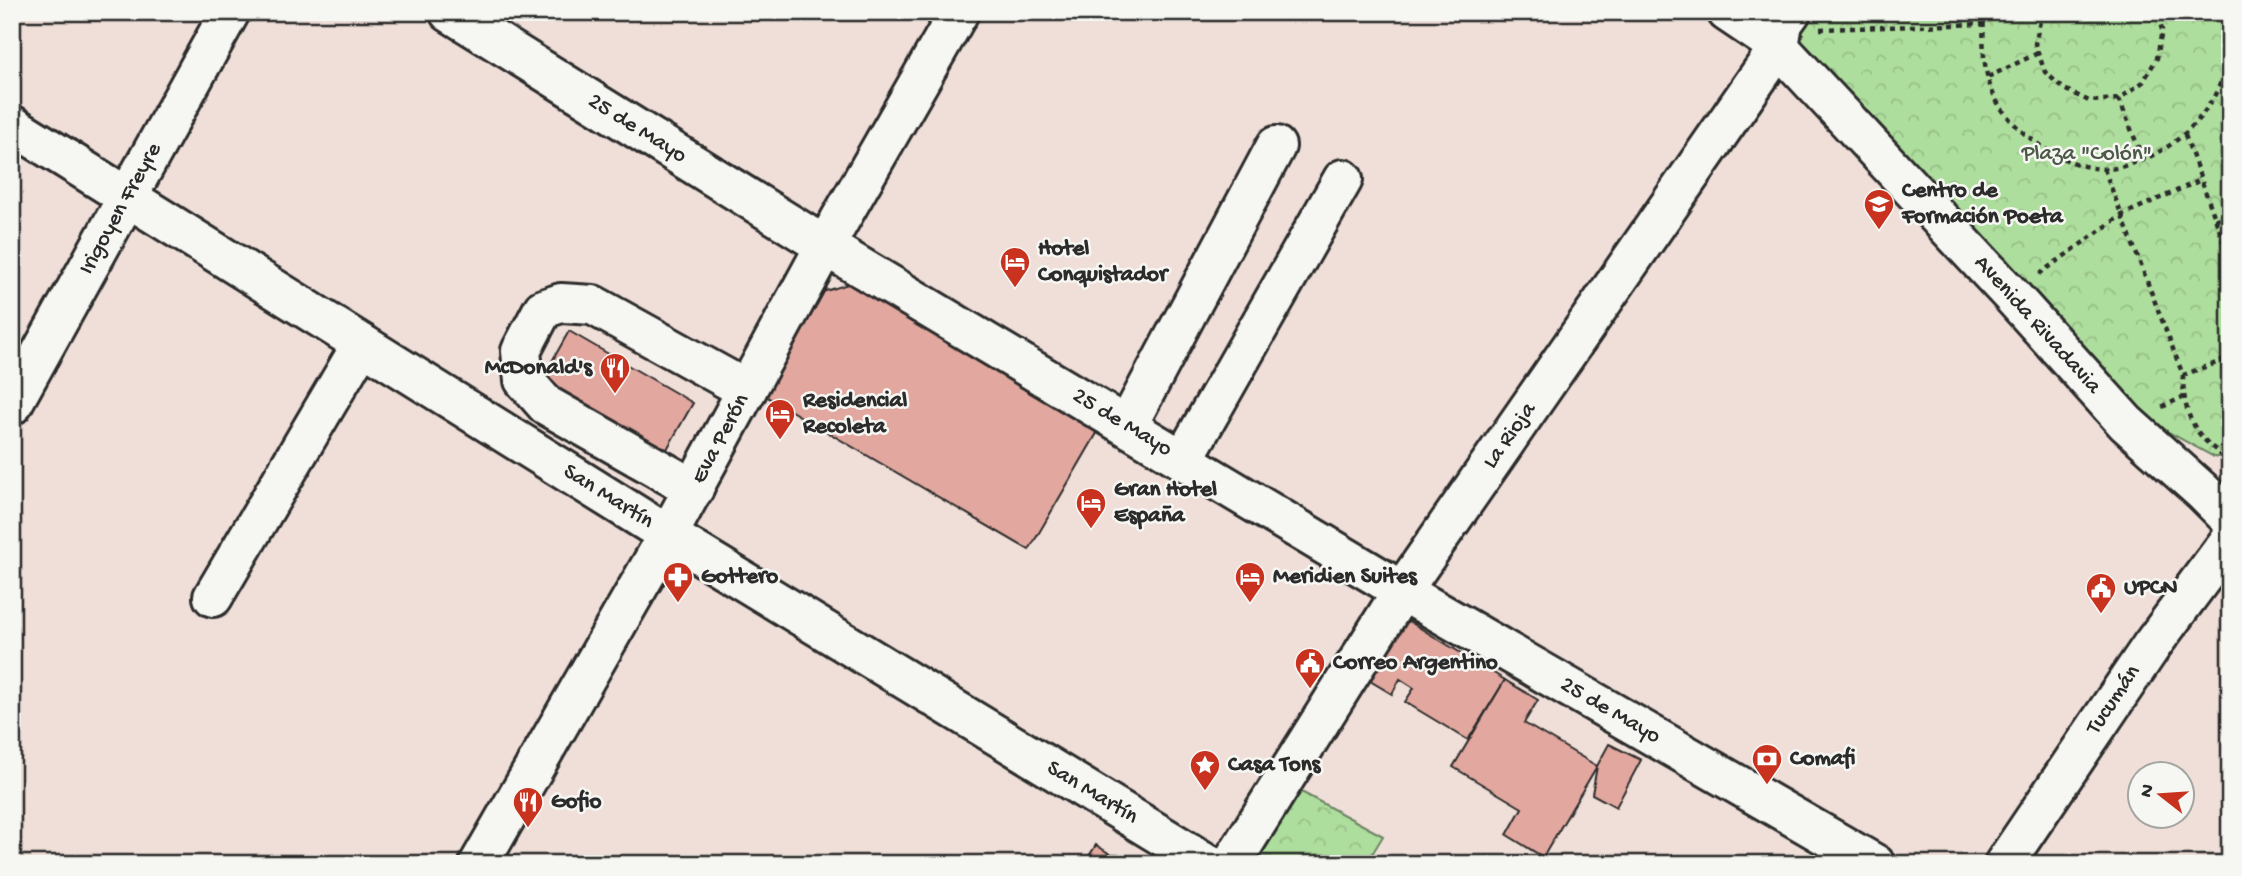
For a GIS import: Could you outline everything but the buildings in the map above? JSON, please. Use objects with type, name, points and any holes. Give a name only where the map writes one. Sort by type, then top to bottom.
[{"type":"street","name":"Irigoyen Freyre","points":[[12,405],[229,12]]},
{"type":"street","name":"25 de Mayo","points":[[449,12],[825,246],[1402,591],[1875,864]]},
{"type":"street","name":"Eva Perón","points":[[479,864],[694,489],[825,246],[959,12]]},
{"type":"street","name":"Avenida Rivadavia","points":[[1727,12],[1785,27],[2010,294],[2126,423],[2230,519]]},
{"type":"street","name":"La Rioja","points":[[1231,864],[1402,591],[1785,27]]},
{"type":"street","name":"San Martín","points":[[12,125],[668,535],[1208,864]]},
{"type":"street","points":[[1127,426],[1276,146]]},
{"type":"street","points":[[1183,460],[1343,179]]},
{"type":"street","points":[[694,489],[546,405],[524,380],[521,351],[543,309],[561,303],[593,305],[747,390]]},
{"type":"street","points":[[214,597],[362,344]]},
{"type":"street","name":"Tucumán","points":[[2004,864],[2152,645],[2230,540]]},
{"type":"path","points":[[1984,12],[1983,44],[1988,76],[1992,92],[2007,117],[2024,133],[2067,160],[2104,169],[2117,168],[2157,153],[2185,135],[2199,121],[2223,83],[2227,67],[2229,43],[2226,12]]},
{"type":"path","points":[[2042,12],[2035,44],[2045,72],[2064,89],[2089,101],[2119,99],[2143,82],[2157,58],[2162,30],[2157,12]]},
{"type":"path","points":[[1785,27],[1791,30],[1984,24]]},
{"type":"path","points":[[1988,76],[2038,53]]},
{"type":"path","points":[[2223,83],[2230,90]]},
{"type":"path","points":[[2119,99],[2143,159]]},
{"type":"path","points":[[2185,135],[2230,260]]},
{"type":"path","points":[[2104,169],[2183,375],[2183,397],[2190,421],[2204,440],[2225,458],[2230,458]]},
{"type":"path","points":[[2010,294],[2122,215],[2201,180]]},
{"type":"path","points":[[2215,220],[2230,214]]},
{"type":"path","points":[[2183,375],[2230,358]]},
{"type":"path","points":[[2150,412],[2183,397]]},
{"type":"green space","name":"Plaza \"Colón\"","points":[[1815,12],[2230,12],[2230,457],[2214,457],[2119,401],[2047,324],[1797,38]]},
{"type":"green space","points":[[1294,788],[1383,836],[1366,864],[1247,864]]},
{"type":"place","name":"Centro de Formación Poeta","points":[[1879,231]]},
{"type":"place","name":"Hotel Conquistador","points":[[1015,289]]},
{"type":"place","name":"McDonald's","points":[[615,395]]},
{"type":"place","name":"Residencial Recoleta","points":[[780,441]]},
{"type":"place","name":"Gran Hotel España","points":[[1091,530]]},
{"type":"place","name":"Gottero","points":[[678,604]]},
{"type":"place","name":"Meridien Suites","points":[[1250,604]]},
{"type":"place","name":"UPCN","points":[[2101,615]]},
{"type":"place","name":"Correo Argentino","points":[[1310,690]]},
{"type":"place","name":"Comafi","points":[[1767,786]]},
{"type":"place","name":"Casa Tons","points":[[1205,792]]},
{"type":"place","name":"Gofio","points":[[528,829]]}]
